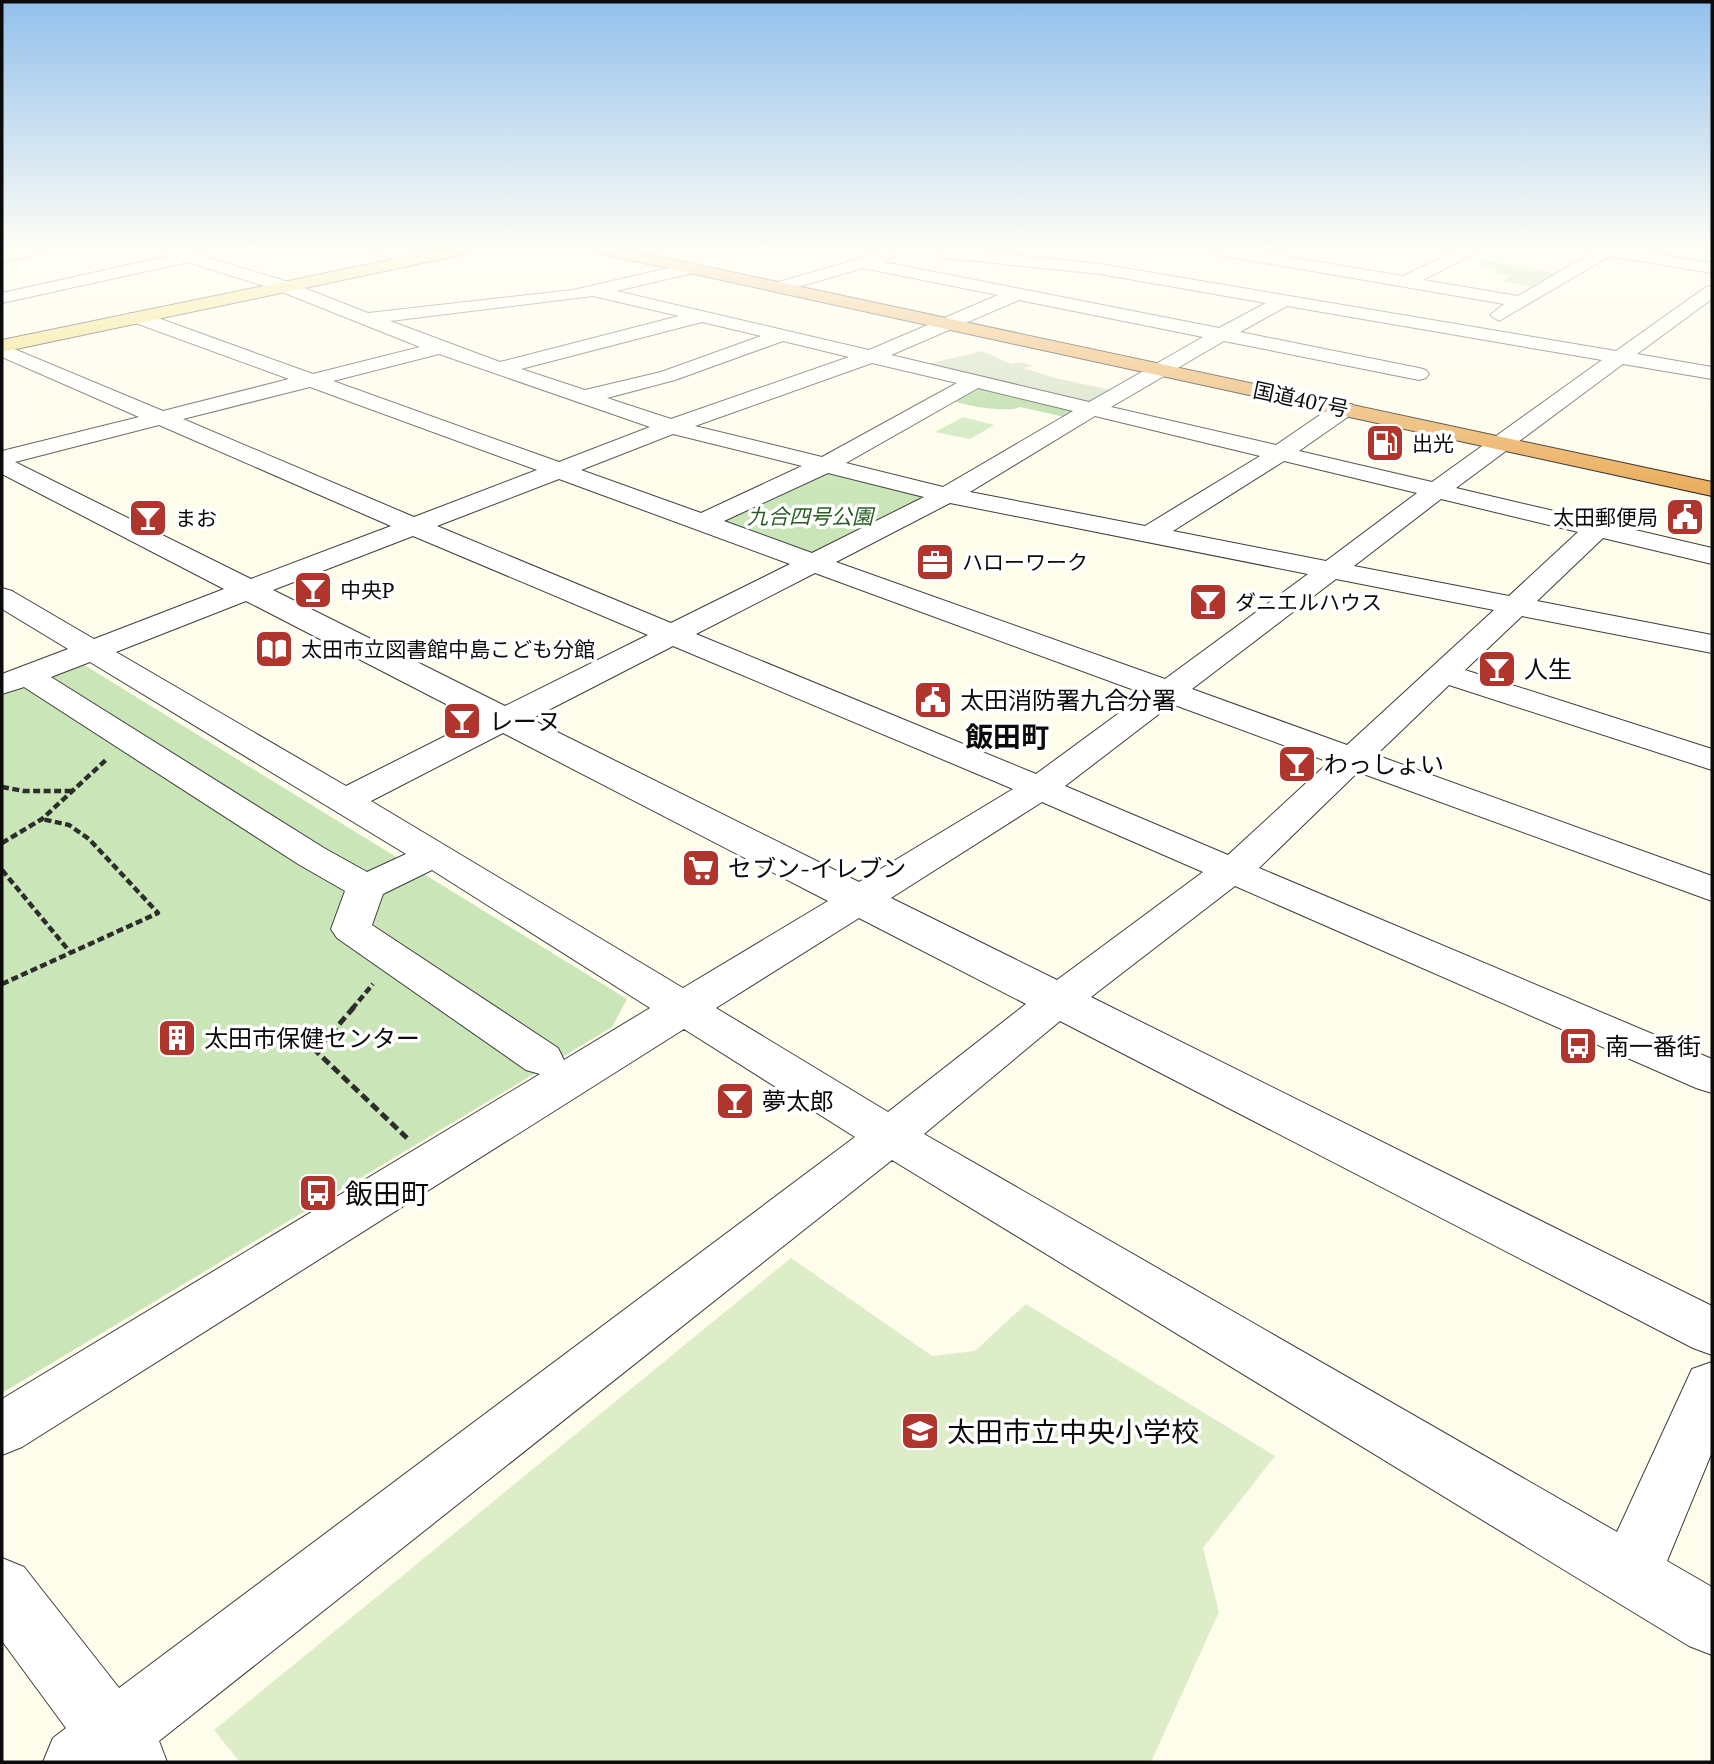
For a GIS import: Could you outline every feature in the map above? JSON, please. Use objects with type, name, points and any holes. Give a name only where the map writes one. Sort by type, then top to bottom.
[{"type":"highway","name":"国道407号","points":[[986,331],[1712,489]]},
{"type":"main road","points":[[2,349],[77,331]]},
{"type":"street","points":[[176,331],[1712,890]]},
{"type":"street","points":[[396,331],[671,427],[947,495],[1712,644]]},
{"type":"street","points":[[602,331],[620,337]]},
{"type":"street","points":[[499,368],[643,331]]},
{"type":"street","points":[[699,338],[715,331]]},
{"type":"street","points":[[762,331],[1712,556]]},
{"type":"street","points":[[14,680],[671,427],[869,357],[929,331]]},
{"type":"street","points":[[1205,331],[1419,374]]},
{"type":"street","points":[[345,800],[947,495],[1159,369],[1229,331]]},
{"type":"street","points":[[1493,331],[1628,354],[1712,373]]},
{"type":"street","points":[[2,1429],[1040,788],[1500,443],[1658,331]]},
{"type":"street","points":[[585,397],[668,376],[780,336]]},
{"type":"street","points":[[2,458],[311,381],[470,337]]},
{"type":"street","points":[[2,349],[413,526],[1040,788],[1712,1077]]},
{"type":"street","points":[[1628,354],[1712,363]]},
{"type":"street","points":[[536,380],[573,371]]},
{"type":"street","points":[[702,522],[825,465],[974,382]]},
{"type":"street","points":[[1150,534],[1279,454],[1344,409]]},
{"type":"street","points":[[2,465],[1712,1332]]},
{"type":"street","points":[[2,1589],[108,1753],[1058,1001],[1206,887],[1233,871],[1597,529]]},
{"type":"street","points":[[2,597],[435,854],[890,1136],[1712,1623]]},
{"type":"street","points":[[1443,673],[1712,760]]},
{"type":"street","points":[[14,680],[127,739],[311,856],[366,887]]},
{"type":"street","points":[[435,854],[366,887],[351,929],[542,1059]]},
{"type":"street","points":[[1630,1574],[1712,1386]]},
{"type":"path","points":[[2,843],[42,819],[127,739]]},
{"type":"path","points":[[2,788],[74,791]]},
{"type":"path","points":[[2,984],[158,913],[89,839],[69,825],[42,819]]},
{"type":"path","points":[[2,870],[71,953]]},
{"type":"path","points":[[394,959],[316,1051],[407,1138]]},
{"type":"green space","points":[[982,351],[1011,364],[1021,362],[1032,366],[1024,368],[1055,378],[1112,390],[1088,404],[919,366]]},
{"type":"green space","points":[[982,388],[1076,411],[1065,417],[1020,407],[986,408],[953,400],[972,389]]},
{"type":"green space","points":[[963,417],[994,425],[970,439],[935,432]]},
{"type":"green space","name":"九合四号公園","points":[[823,471],[926,497],[818,553],[806,555],[714,521]]},
{"type":"green space","points":[[81,663],[627,999],[612,1027],[2,1393],[2,694]]},
{"type":"green space","name":"太田市立中央小学校","points":[[791,1258],[932,1356],[975,1351],[1026,1304],[1275,1456],[1203,1548],[1219,1612],[1151,1762],[240,1762],[214,1730]]},
{"type":"place","name":"出光","points":[[1385,443]]},
{"type":"place","name":"太田郵便局","points":[[1685,517]]},
{"type":"place","name":"まお","points":[[148,518]]},
{"type":"place","name":"ハローワーク","points":[[935,562]]},
{"type":"place","name":"中央P","points":[[313,590]]},
{"type":"place","name":"ダニエルハウス","points":[[1208,602]]},
{"type":"place","name":"太田市立図書館中島こども分館","points":[[274,649]]},
{"type":"place","name":"人生","points":[[1497,669]]},
{"type":"place","name":"太田消防署九合分署","points":[[933,700]]},
{"type":"place","name":"レーヌ","points":[[462,721]]},
{"type":"place","name":"わっしょい","points":[[1297,764]]},
{"type":"place","name":"セブン-イレブン","points":[[701,868]]},
{"type":"place","name":"太田市保健センター","points":[[177,1038]]},
{"type":"place","name":"南一番街","points":[[1578,1046]]},
{"type":"place","name":"夢太郎","points":[[735,1101]]},
{"type":"place","name":"飯田町","points":[[318,1193]]},
{"type":"place","name":"太田市立中央小学校","points":[[920,1431]]},
{"type":"district","name":"飯田町","points":[[1007,736]]}]
